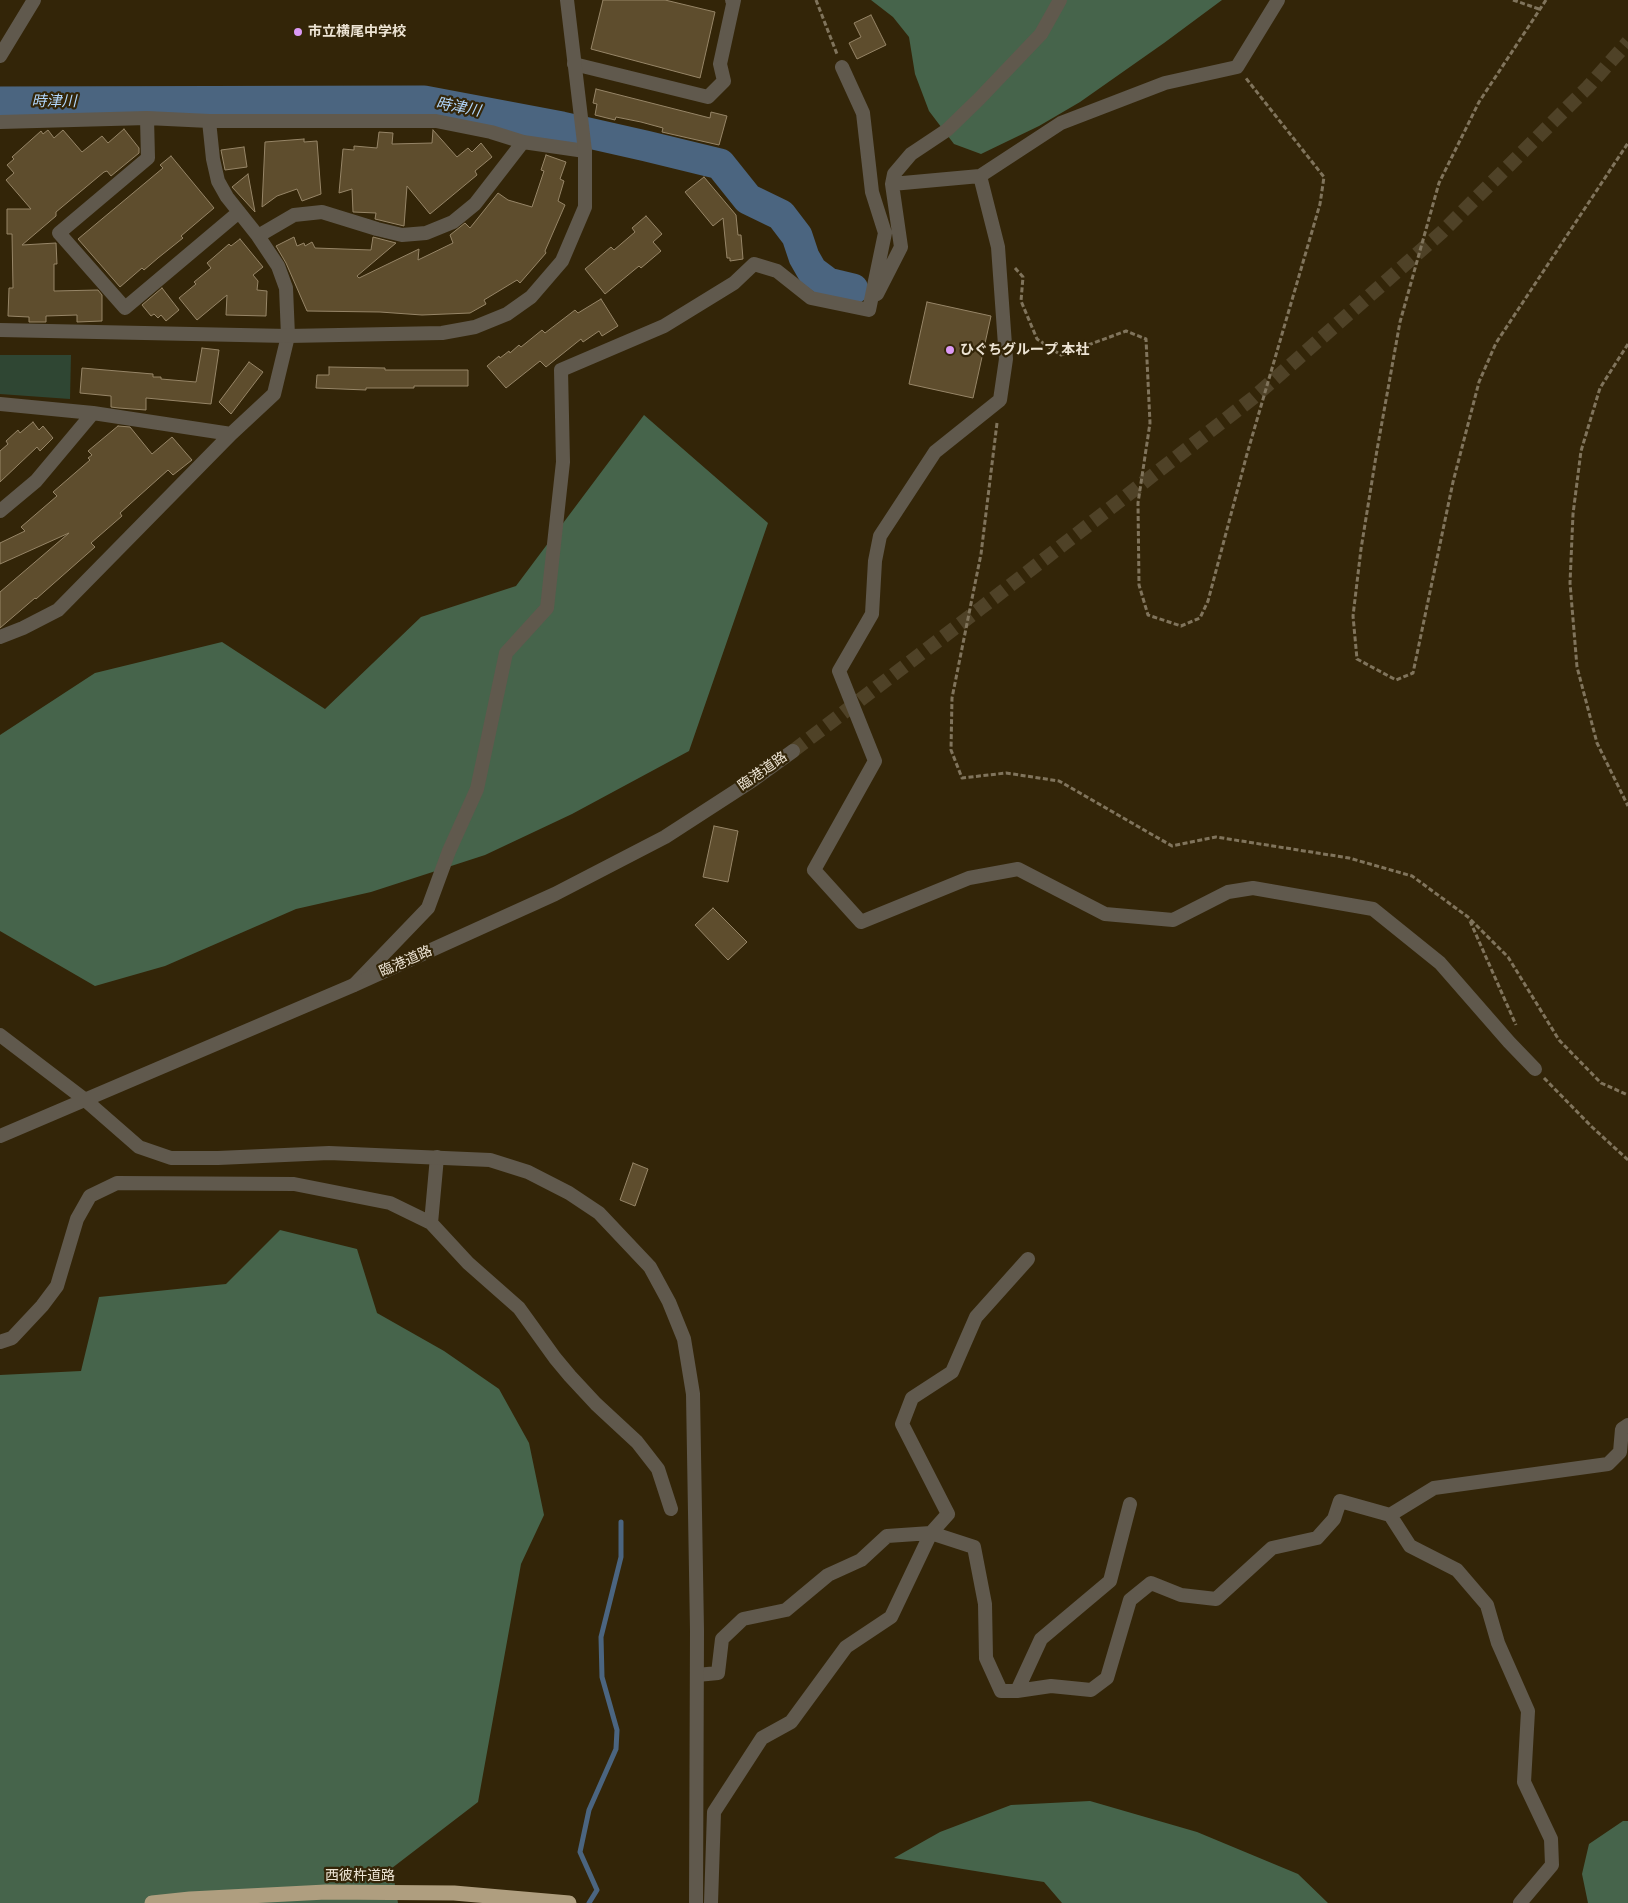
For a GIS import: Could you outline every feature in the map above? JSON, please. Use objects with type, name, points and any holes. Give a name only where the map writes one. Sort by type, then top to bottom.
[{"type":"highway","name":"西彼杵道路","points":[[152,1903],[190,1899],[326,1892],[454,1893],[568,1903]]},
{"type":"street","points":[[0,56],[34,0]]},
{"type":"street","points":[[0,330],[288,336],[442,333],[475,327],[507,314],[531,298],[562,261],[586,207],[585,151],[566,0]]},
{"type":"street","points":[[574,64],[708,97],[724,81],[720,64],[734,0],[732,0]]},
{"type":"street","points":[[869,310],[901,247],[892,184],[894,174],[911,154],[947,130],[979,99],[1041,34],[1060,0]]},
{"type":"street","points":[[892,184],[980,176],[1061,123],[1165,83],[1237,67],[1278,0]]},
{"type":"street","points":[[842,67],[863,113],[872,192],[885,233],[869,310]]},
{"type":"street","points":[[0,122],[147,118],[436,121],[491,132],[524,142],[585,151]]},
{"type":"street","points":[[147,118],[148,158],[59,233],[125,308],[239,212]]},
{"type":"street","points":[[0,637],[23,628],[58,610],[231,434],[274,394],[288,336],[286,288],[278,266],[258,236],[227,197],[218,181],[212,159],[209,120]]},
{"type":"street","points":[[258,236],[294,215],[322,212],[377,230],[402,235],[426,233],[453,222],[475,204],[524,142]]},
{"type":"street","points":[[980,176],[998,248],[1006,358],[1000,400],[935,452],[880,536],[872,614],[839,671],[875,761],[814,870],[861,922],[969,878],[1018,869],[1105,914],[1173,920],[1228,892],[1253,888],[1373,909],[1440,963],[1535,1069]]},
{"type":"street","points":[[354,985],[428,908],[449,851],[477,789],[506,653],[547,608],[563,462],[561,370],[664,326],[734,283],[754,264],[777,271],[811,298],[869,310]]},
{"type":"street","points":[[0,404],[93,413],[231,434]]},
{"type":"street","points":[[0,511],[36,481],[93,413]]},
{"type":"street","name":"臨港道路","points":[[0,1136],[354,985],[555,894],[664,837],[753,780],[793,751]]},
{"type":"street","points":[[0,1035],[84,1099],[138,1147],[172,1158],[329,1153],[490,1160],[528,1172],[569,1193],[599,1213],[650,1267],[669,1302],[684,1339],[693,1394],[696,1903]]},
{"type":"street","points":[[431,1223],[437,1157]]},
{"type":"street","points":[[0,1342],[12,1338],[42,1306],[57,1286],[77,1219],[90,1196],[118,1182],[294,1184],[390,1203],[431,1223],[468,1263],[519,1308],[570,1376],[596,1404],[637,1442],[658,1469],[671,1509]]},
{"type":"street","points":[[711,1903],[714,1812],[762,1738],[791,1722],[846,1647],[891,1617],[931,1533],[948,1514],[902,1424],[912,1398],[952,1372],[976,1317],[1028,1259]]},
{"type":"street","points":[[1390,1514],[1434,1488],[1608,1464],[1620,1452],[1622,1429],[1628,1425]]},
{"type":"street","points":[[696,1675],[718,1673],[722,1640],[743,1619],[786,1610],[828,1575],[861,1560],[887,1536],[931,1533],[974,1547],[985,1604],[986,1658],[1000,1691],[1017,1692],[1052,1686],[1090,1690],[1107,1678],[1130,1600],[1151,1583],[1181,1595],[1216,1599],[1272,1548],[1317,1538],[1334,1519],[1340,1501],[1390,1514],[1410,1546],[1457,1570],[1487,1605],[1498,1643],[1528,1711],[1524,1782],[1551,1839],[1552,1865],[1520,1903]]},
{"type":"street","points":[[1017,1692],[1041,1639],[1110,1581],[1130,1504]]},
{"type":"path","points":[[816,0],[842,67]]},
{"type":"path","points":[[1513,0],[1540,9]]},
{"type":"path","points":[[1546,0],[1479,102],[1439,183],[1400,322],[1376,450],[1353,616],[1357,659],[1396,680],[1412,673],[1453,482],[1479,382],[1496,343],[1628,143]]},
{"type":"path","points":[[998,248],[1023,277],[1020,301],[1037,339],[1061,355],[1126,331],[1146,339],[1150,423],[1138,503],[1139,586],[1148,615],[1181,626],[1200,618],[1208,602],[1247,454],[1320,204],[1324,177],[1237,67]]},
{"type":"path","points":[[1628,344],[1600,388],[1581,451],[1572,514],[1570,584],[1577,667],[1594,734],[1628,806]]},
{"type":"path","points":[[1000,400],[981,554],[952,698],[951,750],[962,778],[1006,773],[1058,781],[1172,846],[1216,837],[1349,858],[1412,876],[1468,917],[1508,957],[1559,1040],[1601,1083],[1628,1095]]},
{"type":"path","points":[[1468,917],[1520,1034]]},
{"type":"path","points":[[1535,1069],[1592,1127],[1628,1160]]},
{"type":"green space","points":[[871,0],[1222,0],[1080,102],[1039,126],[981,154],[954,144],[929,111],[915,74],[909,37],[893,17]]},
{"type":"green space","points":[[0,355],[71,355],[70,399],[0,394]]},
{"type":"green space","points":[[644,415],[768,523],[689,751],[572,814],[485,855],[371,892],[296,909],[165,966],[95,986],[0,931],[0,735],[95,673],[222,642],[325,709],[421,617],[516,586]]},
{"type":"green space","points":[[280,1230],[357,1249],[377,1313],[444,1351],[499,1389],[529,1443],[544,1515],[521,1564],[478,1802],[392,1868],[398,1903],[0,1903],[0,1375],[81,1371],[99,1297],[226,1284]]},
{"type":"green space","points":[[1090,1801],[1197,1832],[1298,1874],[1328,1903],[1062,1903],[1044,1882],[894,1858],[940,1832],[1011,1805]]},
{"type":"green space","points":[[1623,1821],[1628,1821],[1628,1903],[1588,1903],[1582,1874],[1589,1844]]},
{"type":"building","points":[[603,0],[665,0],[715,12],[700,78],[591,49]]},
{"type":"building","points":[[871,15],[886,45],[857,59],[849,43],[861,37],[854,23]]},
{"type":"building","points":[[596,89],[710,118],[711,112],[727,116],[719,145],[662,132],[663,128],[641,122],[616,117],[615,120],[595,115],[597,104],[593,103]]},
{"type":"building","points":[[124,129],[139,148],[139,153],[111,176],[107,171],[104,172],[56,212],[56,216],[22,245],[56,243],[57,264],[54,264],[54,291],[98,290],[102,295],[102,321],[77,322],[77,315],[46,316],[46,322],[29,322],[29,317],[8,316],[9,288],[13,288],[12,234],[7,234],[7,209],[31,209],[6,180],[14,173],[7,165],[14,159],[12,157],[41,131],[43,134],[48,130],[54,138],[63,130],[82,152],[102,136],[108,143]]},
{"type":"building","points":[[433,130],[457,157],[468,148],[472,152],[481,143],[492,157],[475,171],[477,175],[430,214],[407,186],[404,226],[375,219],[376,213],[353,212],[352,189],[339,193],[343,149],[354,150],[354,146],[377,148],[379,132],[393,133],[392,144],[432,143]]},
{"type":"building","points":[[304,139],[304,142],[317,141],[321,194],[302,201],[297,189],[277,196],[262,207],[265,142]]},
{"type":"building","points":[[244,147],[247,167],[225,170],[221,150]]},
{"type":"building","points":[[546,155],[566,162],[560,179],[564,181],[558,201],[565,205],[545,251],[546,253],[520,283],[517,280],[484,300],[486,304],[470,313],[422,315],[380,312],[307,311],[286,263],[276,246],[294,237],[297,246],[304,243],[305,246],[312,242],[315,248],[371,250],[373,237],[396,243],[357,276],[359,278],[419,249],[418,260],[453,243],[450,235],[465,223],[470,228],[498,193],[508,200],[532,207],[544,171],[541,170]]},
{"type":"building","points":[[171,156],[214,208],[181,236],[183,238],[120,287],[78,239],[163,168],[160,165]]},
{"type":"building","points":[[248,174],[255,212],[232,187]]},
{"type":"building","points":[[704,177],[736,215],[738,235],[741,235],[743,259],[730,261],[730,258],[727,258],[723,218],[713,226],[685,192]]},
{"type":"building","points":[[646,216],[662,234],[653,242],[661,251],[641,268],[639,266],[605,294],[585,269],[611,247],[614,250],[635,232],[632,228]]},
{"type":"building","points":[[240,239],[263,267],[253,275],[258,281],[257,290],[267,291],[266,316],[226,315],[227,295],[197,320],[179,298],[211,268],[207,263],[229,244],[231,246]]},
{"type":"building","points":[[162,288],[179,310],[166,321],[161,315],[158,318],[154,314],[151,316],[142,305]]},
{"type":"building","points":[[601,299],[618,326],[602,336],[599,331],[583,342],[581,339],[546,367],[540,361],[506,388],[487,366],[499,356],[500,358],[509,351],[510,353],[519,345],[521,347],[542,330],[545,333],[575,310],[578,313]]},
{"type":"building","name":"ひぐちグループ 本社","points":[[927,302],[991,316],[973,398],[909,384]]},
{"type":"building","points":[[202,348],[219,350],[211,404],[146,398],[146,410],[119,408],[111,407],[111,396],[80,393],[82,368],[153,374],[153,377],[161,377],[161,379],[196,382]]},
{"type":"building","points":[[249,362],[263,372],[231,414],[219,402]]},
{"type":"building","points":[[329,367],[385,368],[385,370],[468,370],[468,386],[414,386],[414,388],[366,388],[366,390],[316,388],[317,375],[329,375]]},
{"type":"building","points":[[33,422],[39,430],[43,426],[53,438],[40,451],[37,447],[0,482],[0,451],[8,444],[6,441],[18,430],[20,433]]},
{"type":"building","points":[[118,426],[130,427],[152,454],[172,437],[192,460],[173,475],[168,470],[120,513],[122,516],[91,543],[95,547],[0,628],[0,592],[69,533],[0,564],[0,543],[25,531],[21,527],[57,496],[53,492],[90,460],[88,458],[92,455],[88,451]]},
{"type":"building","points":[[714,826],[738,831],[728,882],[703,877]]},
{"type":"building","points":[[713,908],[747,942],[728,960],[695,925]]},
{"type":"building","points":[[633,1163],[648,1169],[635,1206],[620,1200]]},
{"type":"waterway","name":"時津川","points":[[0,102],[424,101],[562,127],[720,164],[748,199],[781,215],[797,236],[804,257],[812,271],[828,283],[853,289]]},
{"type":"waterway","points":[[589,1903],[597,1890],[580,1852],[589,1810],[616,1749],[617,1730],[602,1677],[601,1637],[621,1557],[621,1522]]},
{"type":"tunnel","points":[[793,751],[1253,398],[1442,232],[1588,87],[1628,42]]},
{"type":"place","name":"市立横尾中学校","points":[[298,32]]},
{"type":"place","name":"ひぐちグループ 本社","points":[[950,350]]}]
